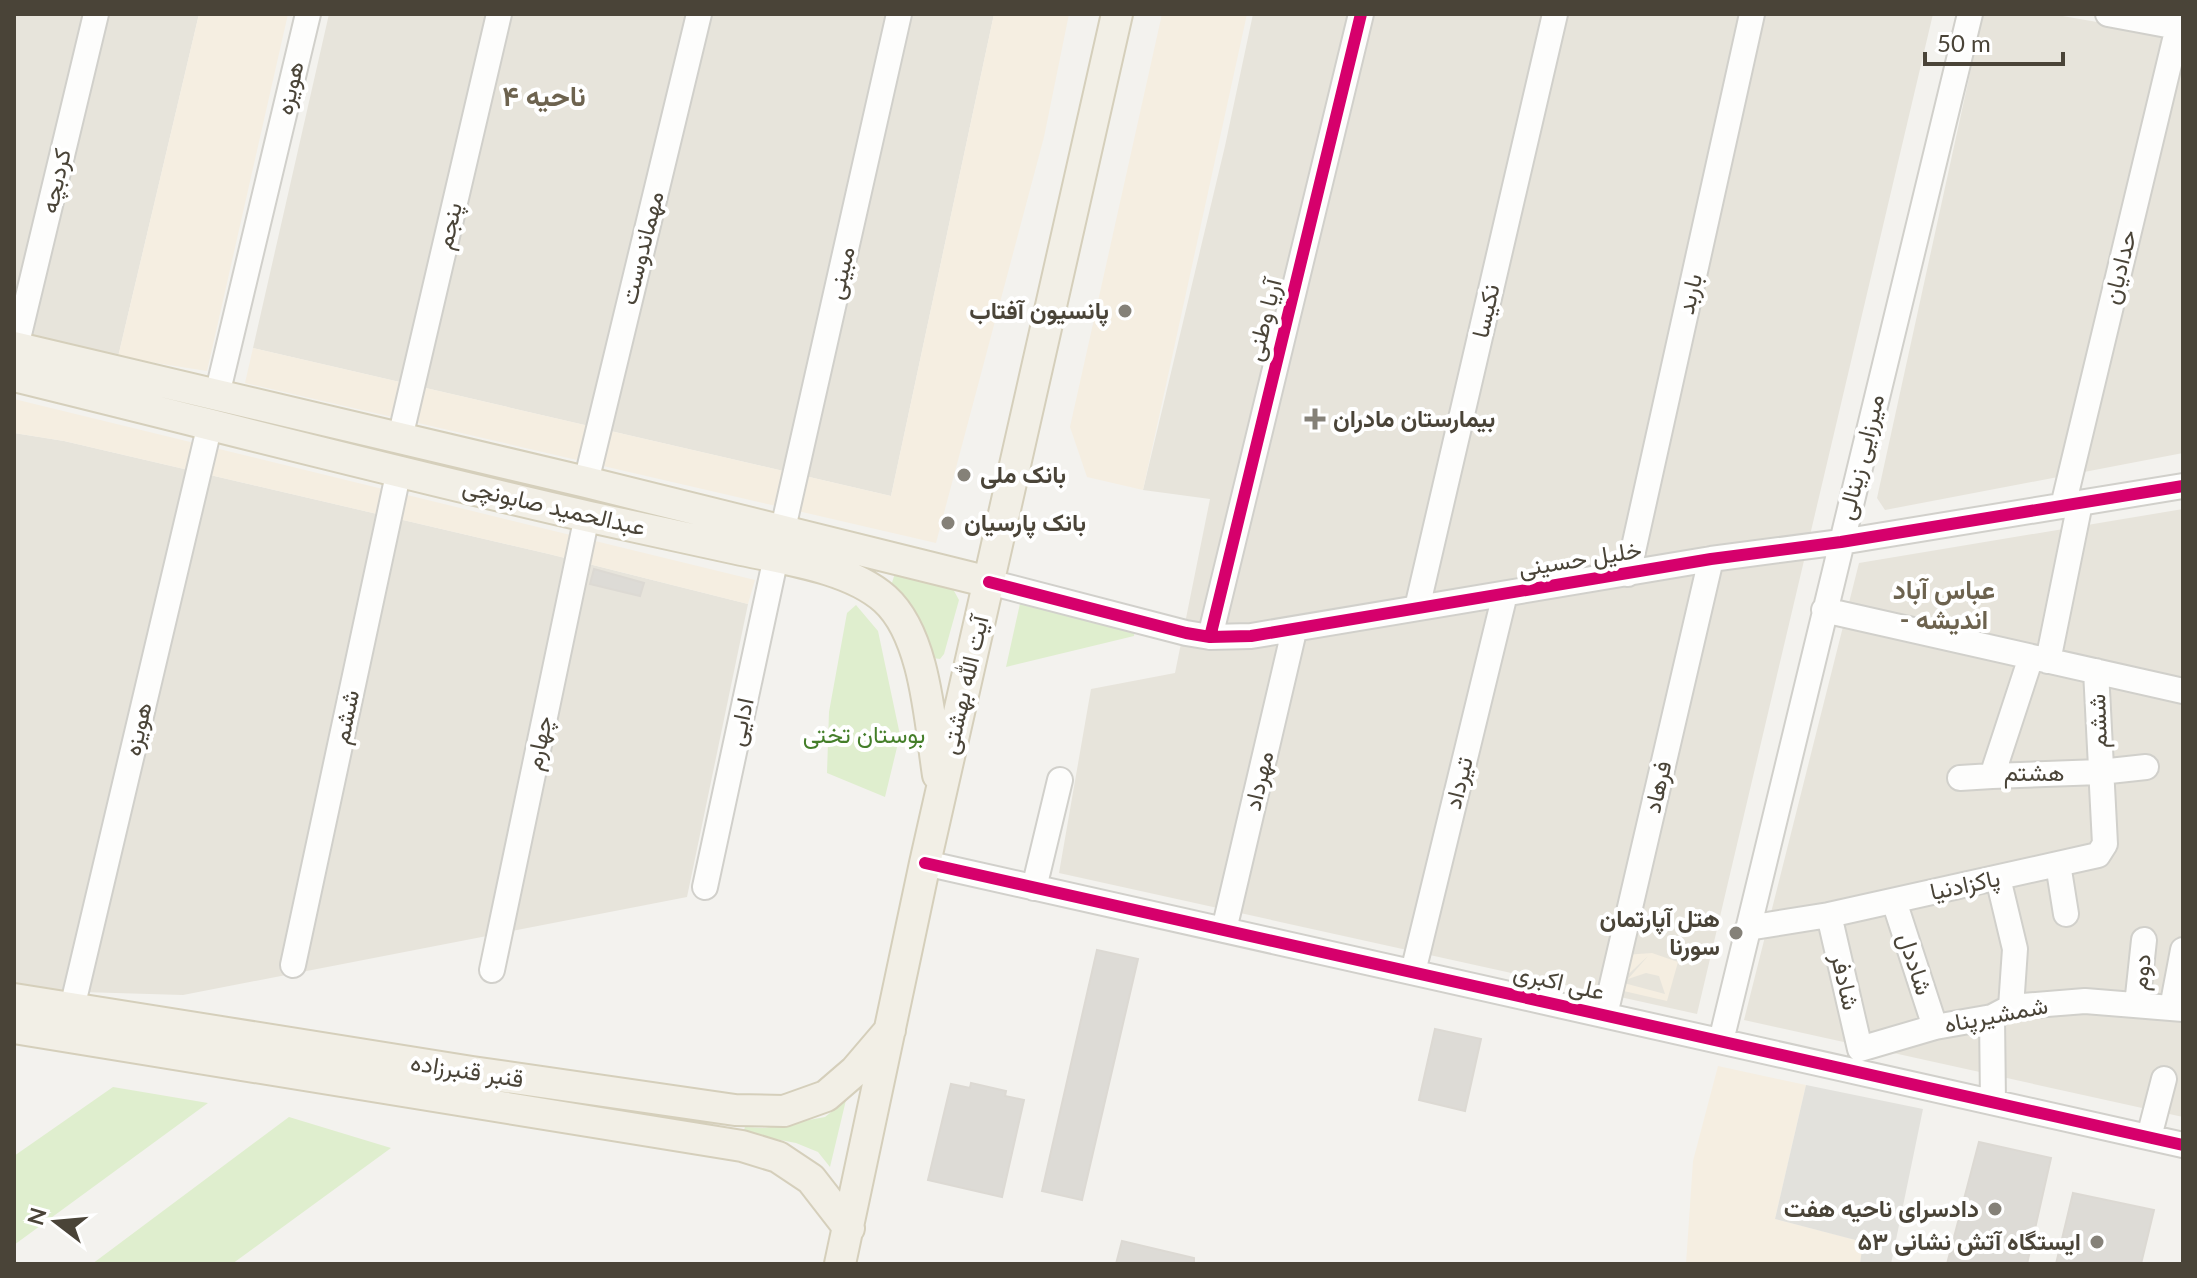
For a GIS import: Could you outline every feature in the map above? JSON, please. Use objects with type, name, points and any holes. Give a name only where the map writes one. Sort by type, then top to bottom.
[{"type":"main road","name":"آیت الله بهشتی","points":[[840,1264],[925,863],[1117,14]]},
{"type":"main road","name":"عبدالحمید صابونچی","points":[[15,356],[217,395],[586,482],[779,545],[864,584],[883,598],[899,616],[910,638],[922,677],[940,797]]},
{"type":"main road","name":"عبدالحمید صابونچی","points":[[15,356],[210,424],[587,516],[779,545],[989,582]]},
{"type":"main road","points":[[210,424],[217,395]]},
{"type":"main road","name":"قنبر قنبرزاده","points":[[14,999],[68,1022],[742,1146],[778,1157],[811,1179],[849,1228]]},
{"type":"main road","name":"قنبر قنبرزاده","points":[[14,1028],[68,1022],[472,1072],[735,1110],[784,1111],[826,1096],[855,1071],[892,1029]]},
{"type":"street","name":"کردبچه","points":[[15,356],[96,14]]},
{"type":"street","name":"هویزه","points":[[217,395],[308,14]]},
{"type":"street","name":"پنجم","points":[[400,438],[499,14]]},
{"type":"street","name":"مهماندوست","points":[[586,482],[699,14]]},
{"type":"street","name":"مبینی","points":[[779,545],[899,14]]},
{"type":"street","name":"آریا وطنی","points":[[1210,637],[1361,14]]},
{"type":"street","name":"نکیسا","points":[[1417,608],[1555,14]]},
{"type":"street","name":"باربد","points":[[1628,574],[1752,14]]},
{"type":"street","name":"میرزایی زینالی","points":[[1721,1041],[1970,14]]},
{"type":"street","points":[[2108,14],[2181,28]]},
{"type":"street","name":"حدادیان","points":[[2039,659],[2071,505],[2181,28]]},
{"type":"street","name":"هویزه","points":[[68,1022],[210,424]]},
{"type":"street","name":"ششم","points":[[293,965],[399,470]]},
{"type":"street","name":"خلیل حسینی","points":[[989,582],[1210,637],[1251,636],[1711,559],[1841,542],[2183,486]]},
{"type":"street","name":"چهارم","points":[[492,970],[587,516]]},
{"type":"street","name":"ادایی","points":[[705,887],[779,545]]},
{"type":"street","name":"فرهاد","points":[[1605,1015],[1711,559]]},
{"type":"street","name":"تیرداد","points":[[1413,972],[1505,594]]},
{"type":"street","points":[[1824,610],[2183,691]]},
{"type":"street","name":"مهرداد","points":[[1224,930],[1294,631]]},
{"type":"street","name":"هشتم","points":[[2039,659],[1992,776],[2146,767]]},
{"type":"street","name":"ششم","points":[[2096,671],[2100,772]]},
{"type":"street","name":"پاکزادنیا","points":[[1748,928],[1829,915],[2098,855],[2105,844],[2100,772]]},
{"type":"street","points":[[1960,778],[1992,776]]},
{"type":"street","points":[[1034,888],[1060,780]]},
{"type":"street","name":"علی‌ اکبری","points":[[925,863],[2183,1145]]},
{"type":"street","points":[[2058,864],[2066,914]]},
{"type":"street","points":[[1993,1102],[2002,1012],[2015,949],[1998,878]]},
{"type":"street","name":"شاددل","points":[[1894,901],[1935,1027]]},
{"type":"street","name":"شادفر","points":[[1829,915],[1860,1049]]},
{"type":"street","name":"دوم","points":[[2137,1005],[2144,940]]},
{"type":"street","points":[[2178,1009],[2183,950]]},
{"type":"street","name":"شمشیرپناه","points":[[1860,1049],[2002,1012],[2085,1001],[2178,1009]]},
{"type":"street","points":[[2149,1137],[2164,1079]]},
{"type":"shaded area","points":[[14,14],[199,14],[118,357],[14,331]]},
{"type":"shaded area","points":[[199,14],[288,14],[207,371],[118,357]]},
{"type":"shaded area","points":[[329,14],[994,14],[891,496],[253,348]]},
{"type":"shaded area","points":[[994,14],[1069,14],[1044,137],[936,543],[245,383],[253,348],[891,496]]},
{"type":"shaded area","points":[[1162,14],[1247,14],[1143,490],[1087,477],[1070,427]]},
{"type":"shaded area","points":[[1253,14],[1933,14],[1697,1014],[1059,873],[1091,689],[1175,673],[1210,499],[1143,490],[1225,146]]},
{"type":"shaded area","points":[[1983,14],[2051,14],[2183,37],[2183,453],[1885,510],[1877,498]]},
{"type":"shaded area","points":[[14,399],[755,580],[748,604],[549,554],[64,441],[14,433]]},
{"type":"shaded area","points":[[14,433],[64,441],[549,554],[748,604],[687,897],[183,995],[14,990]]},
{"type":"shaded area","points":[[2183,509],[2183,1117],[1744,1020],[1859,563]]},
{"type":"shaded area","points":[[1652,953],[1678,962],[1667,1001],[1615,989],[1624,955]],"holes":[[[1648,956],[1628,979],[1646,973],[1659,976],[1665,994],[1620,982]]]},
{"type":"shaded area","points":[[1718,1066],[1806,1085],[1775,1219],[1864,1242],[1860,1264],[1686,1264],[1693,1161]]},
{"type":"shaded area","points":[[1806,1085],[1923,1109],[1891,1264],[1860,1264],[1863,1242],[1775,1219]]},
{"type":"green space","points":[[895,573],[953,589],[959,600],[940,659],[933,658],[913,607],[891,586]]},
{"type":"green space","points":[[1021,599],[1135,629],[1134,636],[1006,667]]},
{"type":"green space","name":"بوستان تختی","points":[[856,605],[878,631],[900,735],[885,797],[827,773],[829,712],[847,613]]},
{"type":"green space","points":[[113,1087],[208,1103],[14,1245],[14,1156]]},
{"type":"green space","points":[[846,1100],[830,1167],[818,1152],[796,1143],[743,1133],[745,1127],[765,1128],[825,1117]]},
{"type":"green space","points":[[289,1117],[391,1148],[232,1264],[92,1264]]},
{"type":"building","points":[[594,569],[644,583],[640,596],[590,584]]},
{"type":"building","points":[[1097,950],[1138,959],[1082,1200],[1042,1191]]},
{"type":"building","points":[[1435,1029],[1481,1039],[1465,1111],[1419,1100]]},
{"type":"building","points":[[971,1083],[1006,1091],[1005,1096],[1024,1100],[1002,1197],[928,1180],[951,1084],[970,1088]]},
{"type":"building","points":[[1979,1142],[2051,1158],[2027,1264],[1947,1264]]},
{"type":"building","points":[[2073,1193],[2154,1210],[2141,1264],[2056,1264]]},
{"type":"building","points":[[1122,1241],[1194,1258],[1194,1264],[1116,1264]]},
{"type":"cycle path","points":[[1210,637],[1361,14]]},
{"type":"cycle path","points":[[989,582],[1186,633],[1210,637],[1251,636],[1711,559],[1841,542],[2183,486]]},
{"type":"cycle path","points":[[925,863],[2183,1145]]},
{"type":"place","name":"پانسیون آفتاب","points":[[1125,311]]},
{"type":"place","name":"بیمارستان مادران","points":[[1315,419]]},
{"type":"place","name":"بانک ملی","points":[[964,475]]},
{"type":"place","name":"بانک پارسیان","points":[[948,523]]},
{"type":"place","name":"هتل آپارتمان سورنا","points":[[1736,933]]},
{"type":"place","name":"دادسرای ناحیه هفت","points":[[1995,1209]]},
{"type":"place","name":"ایستگاه آتش نشانی ۵۳","points":[[2097,1242]]},
{"type":"district","name":"ناحیه ۴","points":[[544,96]]},
{"type":"district","name":"عباس آباد - اندیشه","points":[[1944,605]]}]
